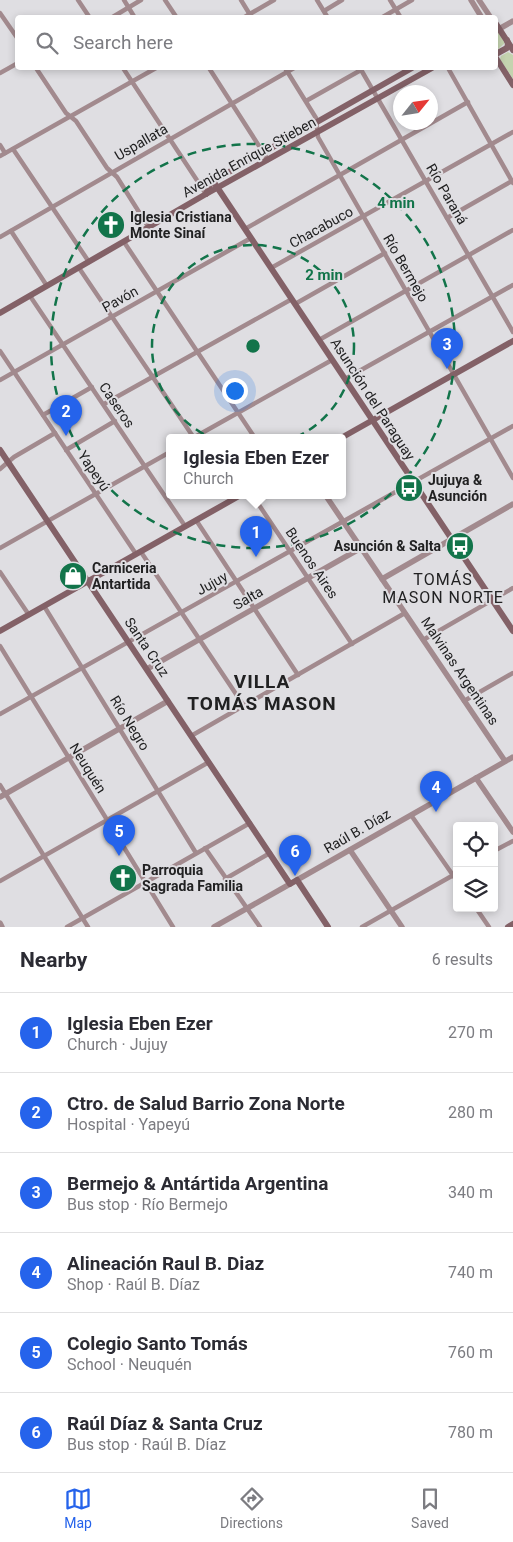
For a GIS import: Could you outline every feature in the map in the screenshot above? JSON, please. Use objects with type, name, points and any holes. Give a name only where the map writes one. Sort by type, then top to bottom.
[{"type":"main road","points":[[498,26],[513,50]]},
{"type":"main road","points":[[498,53],[506,48],[508,45],[507,40]]},
{"type":"main road","points":[[498,61],[513,85]]},
{"type":"main road","name":"Avenida Enrique Stieben","points":[[213,181],[409,70]]},
{"type":"main road","name":"Avenida Enrique Stieben","points":[[0,313],[206,194],[428,70]]},
{"type":"main road","points":[[206,194],[213,181]]},
{"type":"main road","name":"Asunción del Paraguay","points":[[213,181],[513,631]]},
{"type":"main road","points":[[346,435],[513,341]]},
{"type":"main road","name":"Santa Cruz","points":[[0,450],[270,853],[328,927]]},
{"type":"main road","points":[[0,631],[233,499]]},
{"type":"main road","points":[[508,927],[513,924]]},
{"type":"street","points":[[78,0],[88,15]]},
{"type":"street","points":[[124,0],[133,15]]},
{"type":"street","points":[[116,15],[141,0]]},
{"type":"street","points":[[165,0],[174,15]]},
{"type":"street","points":[[241,0],[249,15]]},
{"type":"street","points":[[252,15],[274,0]]},
{"type":"street","points":[[317,0],[326,15]]},
{"type":"street","points":[[324,11],[342,0]]},
{"type":"street","points":[[390,0],[399,15]]},
{"type":"street","points":[[386,15],[412,0]]},
{"type":"street","points":[[470,0],[480,15]]},
{"type":"street","points":[[479,0],[489,15]]},
{"type":"street","points":[[0,13],[15,35]]},
{"type":"street","points":[[498,25],[513,21]]},
{"type":"street","points":[[0,73],[15,64]]},
{"type":"street","points":[[37,70],[65,111],[76,121],[107,168],[116,177],[149,228]]},
{"type":"street","points":[[124,70],[206,194]]},
{"type":"street","points":[[0,156],[152,70]]},
{"type":"street","points":[[210,70],[268,160]]},
{"type":"street","name":"Uspallata","points":[[0,237],[286,70]]},
{"type":"street","name":"Río Bermejo","points":[[286,70],[316,118],[317,133],[340,175],[513,478]]},
{"type":"street","points":[[306,101],[358,70]]},
{"type":"street","name":"Río Paraná","points":[[362,70],[513,332]]},
{"type":"street","points":[[447,218],[512,182],[449,70]]},
{"type":"street","points":[[245,228],[468,102]]},
{"type":"street","name":"Chacabuco","points":[[271,268],[513,132]]},
{"type":"street","points":[[0,145],[5,153]]},
{"type":"street","points":[[13,149],[89,262]]},
{"type":"street","points":[[319,340],[513,230]]},
{"type":"street","points":[[10,231],[47,286]]},
{"type":"street","name":"Pavón","points":[[0,380],[251,238]]},
{"type":"street","points":[[124,242],[252,434]]},
{"type":"street","points":[[104,404],[197,352],[385,254]]},
{"type":"street","points":[[79,268],[191,434]]},
{"type":"street","points":[[345,379],[513,286]]},
{"type":"street","name":"Caseros","points":[[30,296],[166,497]]},
{"type":"street","name":"Yapeyú","points":[[0,351],[96,494],[182,613],[244,706]]},
{"type":"street","points":[[201,434],[332,360]]},
{"type":"street","points":[[43,415],[92,387]]},
{"type":"street","points":[[66,450],[115,421]]},
{"type":"street","name":"Jujuy","points":[[0,714],[513,426]]},
{"type":"street","points":[[0,469],[14,457],[55,433]]},
{"type":"street","points":[[0,548],[166,454]]},
{"type":"street","name":"Caseros","points":[[168,499],[186,526]]},
{"type":"street","name":"Buenos Aires","points":[[255,499],[352,644]]},
{"type":"street","name":"Malvinas Argentinas","points":[[328,499],[505,761]]},
{"type":"street","points":[[382,579],[513,504]]},
{"type":"street","points":[[196,520],[298,675]]},
{"type":"street","name":"Salta","points":[[147,669],[361,548]]},
{"type":"street","points":[[0,572],[29,614]]},
{"type":"street","points":[[423,640],[513,588]]},
{"type":"street","name":"Río Negro","points":[[44,606],[196,853]]},
{"type":"street","points":[[191,736],[405,613]]},
{"type":"street","name":"Neuquén","points":[[0,646],[173,927]]},
{"type":"street","points":[[464,701],[513,673]]},
{"type":"street","points":[[3,795],[168,701]]},
{"type":"street","name":"Raúl B. Díaz","points":[[214,927],[513,757]]},
{"type":"street","points":[[0,881],[209,762]]},
{"type":"street","points":[[476,778],[513,832]]},
{"type":"street","points":[[0,785],[3,795],[88,927]]},
{"type":"street","points":[[411,815],[453,871]]},
{"type":"street","points":[[67,927],[250,822]]},
{"type":"street","points":[[498,849],[513,841]]},
{"type":"street","points":[[205,848],[260,927]]},
{"type":"street","points":[[350,850],[402,927]]},
{"type":"street","points":[[225,878],[270,853]]},
{"type":"street","points":[[362,927],[453,875]]},
{"type":"street","points":[[479,912],[489,927]]},
{"type":"green space","points":[[498,32],[505,43],[498,49]]},
{"type":"green space","points":[[508,52],[513,55],[513,79],[500,59],[501,56]]},
{"type":"place","name":"Iglesia Cristiana Monte Sinaí","points":[[111,225]]},
{"type":"place","name":"Bermejo & Antártida Argentina","points":[[447,369]]},
{"type":"place","name":"Ctro. de Salud Barrio Zona Norte","points":[[66,436]]},
{"type":"place","name":"Jujuya & Asunción","points":[[409,488]]},
{"type":"place","name":"Asunción & Salta","points":[[460,546]]},
{"type":"place","name":"Iglesia Eben Ezer","points":[[256,557]]},
{"type":"place","name":"Carniceria Antartida","points":[[73,576]]},
{"type":"place","name":"Alineación Raul B. Diaz","points":[[436,812]]},
{"type":"place","name":"Colegio Santo Tomás","points":[[119,856]]},
{"type":"place","name":"Raúl Díaz & Santa Cruz","points":[[295,876]]},
{"type":"place","name":"Parroquia Sagrada Familia","points":[[123,878]]},
{"type":"district","name":"TOMÁS MASON NORTE","points":[[443,588]]},
{"type":"district","name":"VILLA TOMÁS MASON","points":[[262,692]]}]
